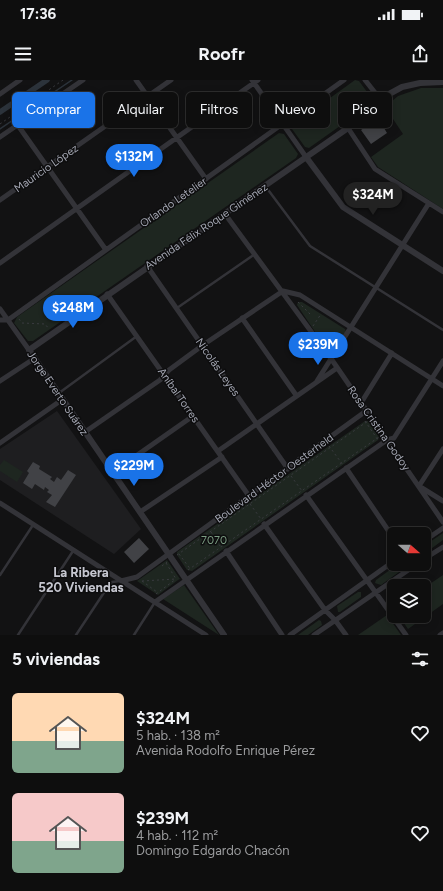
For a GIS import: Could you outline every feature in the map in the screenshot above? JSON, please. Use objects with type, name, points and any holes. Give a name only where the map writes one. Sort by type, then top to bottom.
[{"type":"street","points":[[0,94],[20,80]]},
{"type":"street","points":[[65,92],[83,80]]},
{"type":"street","points":[[136,80],[145,92]]},
{"type":"street","name":"Mauricio López","points":[[154,92],[171,80]]},
{"type":"street","name":"Orlando Letelier","points":[[327,92],[344,80]]},
{"type":"street","points":[[365,80],[374,92]]},
{"type":"street","points":[[0,263],[177,138],[254,81],[261,92]]},
{"type":"street","points":[[392,93],[410,85],[443,82]]},
{"type":"street","points":[[0,137],[12,128]]},
{"type":"street","points":[[20,128],[106,250]]},
{"type":"street","name":"Mauricio López","points":[[0,200],[103,128]]},
{"type":"street","points":[[170,128],[206,179]]},
{"type":"street","name":"Orlando Letelier","points":[[8,320],[275,128]]},
{"type":"street","points":[[286,128],[343,207],[443,271]]},
{"type":"street","points":[[348,128],[375,168],[443,212]]},
{"type":"street","name":"Avenida Félix Roque Giménez","points":[[29,350],[147,266],[225,214],[348,128]]},
{"type":"street","points":[[317,381],[332,360],[429,203]]},
{"type":"street","name":"Rosa Cristina Godoy","points":[[225,214],[332,360],[360,403],[443,522]]},
{"type":"street","name":"Nicolás Leyes","points":[[147,266],[290,472]]},
{"type":"street","points":[[85,432],[160,380],[164,374],[203,345],[282,291],[300,295],[443,386]]},
{"type":"street","name":"Aníbal Torres","points":[[107,294],[218,451],[249,501]]},
{"type":"street","name":"Jorge Everto Suárez","points":[[0,309],[224,635]]},
{"type":"street","points":[[242,318],[296,395]]},
{"type":"street","points":[[0,320],[8,320]]},
{"type":"street","points":[[360,403],[392,353]]},
{"type":"street","points":[[0,381],[35,358]]},
{"type":"street","points":[[155,602],[224,550],[343,465],[387,440],[394,438],[443,361]]},
{"type":"street","points":[[218,451],[296,395],[337,368]]},
{"type":"street","points":[[0,443],[63,399]]},
{"type":"street","name":"Boulevard Héctor Oesterheld","points":[[121,581],[137,577],[168,553],[249,501],[290,472],[366,411]]},
{"type":"street","points":[[113,472],[193,416]]},
{"type":"street","points":[[443,449],[419,486],[443,501]]},
{"type":"street","points":[[140,512],[222,457]]},
{"type":"street","points":[[343,465],[387,529]]},
{"type":"street","points":[[304,494],[406,635]]},
{"type":"street","points":[[0,503],[206,635]]},
{"type":"street","points":[[263,523],[325,610],[336,620],[346,635]]},
{"type":"street","points":[[431,536],[443,528]]},
{"type":"street","points":[[431,555],[443,547]]},
{"type":"street","points":[[224,550],[282,635]]},
{"type":"street","points":[[290,635],[387,566]]},
{"type":"street","points":[[314,635],[406,571]]},
{"type":"lane","points":[[265,186],[310,246],[443,330]]},
{"type":"lane","points":[[177,308],[255,254]]},
{"type":"lane","points":[[59,393],[137,336]]},
{"type":"lane","points":[[0,575],[33,524]]},
{"type":"lane","points":[[18,635],[73,551]]},
{"type":"lane","points":[[76,635],[109,585],[112,582],[121,581]]},
{"type":"lane","points":[[134,635],[155,602]]},
{"type":"lane","points":[[194,635],[197,630]]},
{"type":"path","points":[[0,124],[63,80]]},
{"type":"path","points":[[298,302],[310,314]]},
{"type":"path","points":[[312,327],[321,313]]},
{"type":"path","points":[[18,317],[22,323],[45,324],[50,330]]},
{"type":"path","points":[[177,555],[179,552],[290,472],[366,422],[378,438],[343,465],[261,519],[190,570],[179,552]]},
{"type":"path","points":[[330,447],[343,465]]},
{"type":"path","points":[[290,472],[304,494]]},
{"type":"path","points":[[249,501],[263,523]]},
{"type":"path","points":[[210,530],[224,550]]},
{"type":"path","points":[[166,563],[176,579]]},
{"type":"path","points":[[176,579],[157,593],[140,580],[176,579],[178,580]]},
{"type":"shaded area","points":[[57,411],[141,529],[114,554],[0,480],[0,449]]},
{"type":"green space","points":[[355,80],[359,81],[367,92],[338,92]]},
{"type":"green space","points":[[421,88],[443,88],[443,209],[378,167],[371,157],[403,134],[392,118],[392,101],[398,96]]},
{"type":"green space","points":[[338,92],[338,127],[309,148],[305,147],[292,128],[330,128],[330,98]]},
{"type":"green space","points":[[279,133],[284,134],[298,154],[296,158],[33,341],[28,341],[14,323],[17,317]]},
{"type":"green space","points":[[298,302],[302,302],[345,329],[346,332],[333,352],[328,351],[297,305]]},
{"type":"green space","name":"7070","points":[[365,421],[368,421],[379,437],[378,440],[192,571],[187,570],[177,555],[177,552]]},
{"type":"green space","points":[[4,460],[23,472],[17,482],[0,471],[0,465]]},
{"type":"green space","points":[[443,533],[443,540],[431,549],[431,541]]},
{"type":"green space","points":[[167,560],[180,579],[158,595],[137,581]]},
{"type":"green space","points":[[388,571],[400,571],[387,579],[381,585],[375,583],[376,580]]},
{"type":"green space","points":[[443,575],[443,604],[431,613],[431,583]]},
{"type":"green space","points":[[184,585],[219,635],[163,599]]},
{"type":"green space","points":[[358,592],[361,592],[361,597],[338,612],[337,606]]},
{"type":"green space","points":[[387,615],[387,623],[393,623],[401,635],[358,635]]},
{"type":"green space","points":[[319,620],[321,621],[322,625],[308,635],[298,635]]},
{"type":"green space","points":[[404,623],[416,623],[408,629]]},
{"type":"building","points":[[364,128],[384,128],[387,133],[371,144],[361,130]]},
{"type":"building","points":[[33,462],[40,466],[39,469],[52,477],[50,479],[54,482],[57,477],[61,480],[68,470],[76,475],[55,507],[46,502],[52,495],[47,492],[49,490],[45,487],[44,490],[35,484],[32,489],[23,483],[29,473],[27,471]]},
{"type":"building","points":[[139,538],[149,549],[134,563],[124,552]]},
{"type":"waterway","points":[[0,112],[47,80]]},
{"type":"waterway","points":[[0,129],[72,80]]},
{"type":"district","name":"La Ribera 520 Viviendas","points":[[81,580]]}]
